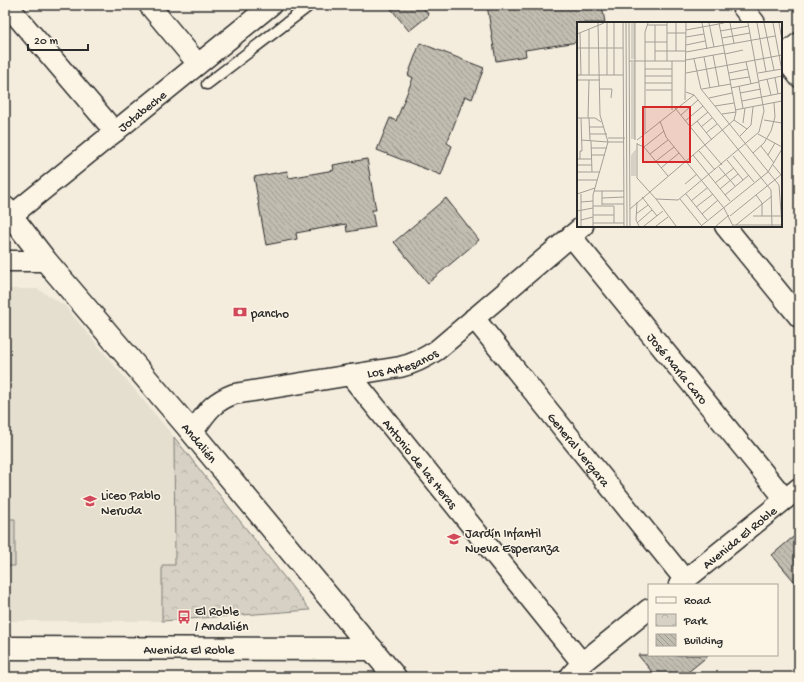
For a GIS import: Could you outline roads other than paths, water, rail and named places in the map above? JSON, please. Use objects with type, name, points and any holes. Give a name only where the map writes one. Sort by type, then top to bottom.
[{"type":"street","points":[[7,5],[115,132]]},
{"type":"street","points":[[149,5],[198,64]]},
{"type":"street","name":"Jotabeche","points":[[8,212],[115,132],[271,5]]},
{"type":"street","points":[[741,5],[754,22]]},
{"type":"street","points":[[782,55],[799,43]]},
{"type":"street","points":[[782,57],[799,77]]},
{"type":"street","name":"Andalién","points":[[8,212],[46,261],[192,433],[395,677]]},
{"type":"street","points":[[726,227],[799,317]]},
{"type":"street","name":"Los Artesanos","points":[[192,433],[211,406],[225,397],[234,394],[412,364],[424,359],[437,350],[577,231]]},
{"type":"street","name":"José María Caro","points":[[577,231],[792,494]]},
{"type":"street","points":[[5,261],[46,261]]},
{"type":"street","name":"General Vergara","points":[[474,318],[682,583]]},
{"type":"street","name":"Antonio de las Heras","points":[[350,375],[576,670]]},
{"type":"street","name":"Avenida El Roble","points":[[682,583],[792,494]]},
{"type":"street","points":[[576,670],[648,610]]},
{"type":"street","name":"Avenida El Roble","points":[[5,648],[372,649]]},
{"type":"lane","points":[[207,84],[310,5]]},
{"type":"place","name":"pancho","points":[[240,312]]},
{"type":"place","name":"Liceo Pablo Neruda","points":[[90,501]]},
{"type":"place","name":"Jardín Infantil Nueva Esperanza","points":[[454,539]]},
{"type":"place","name":"El Roble / Andalién","points":[[184,617]]}]
